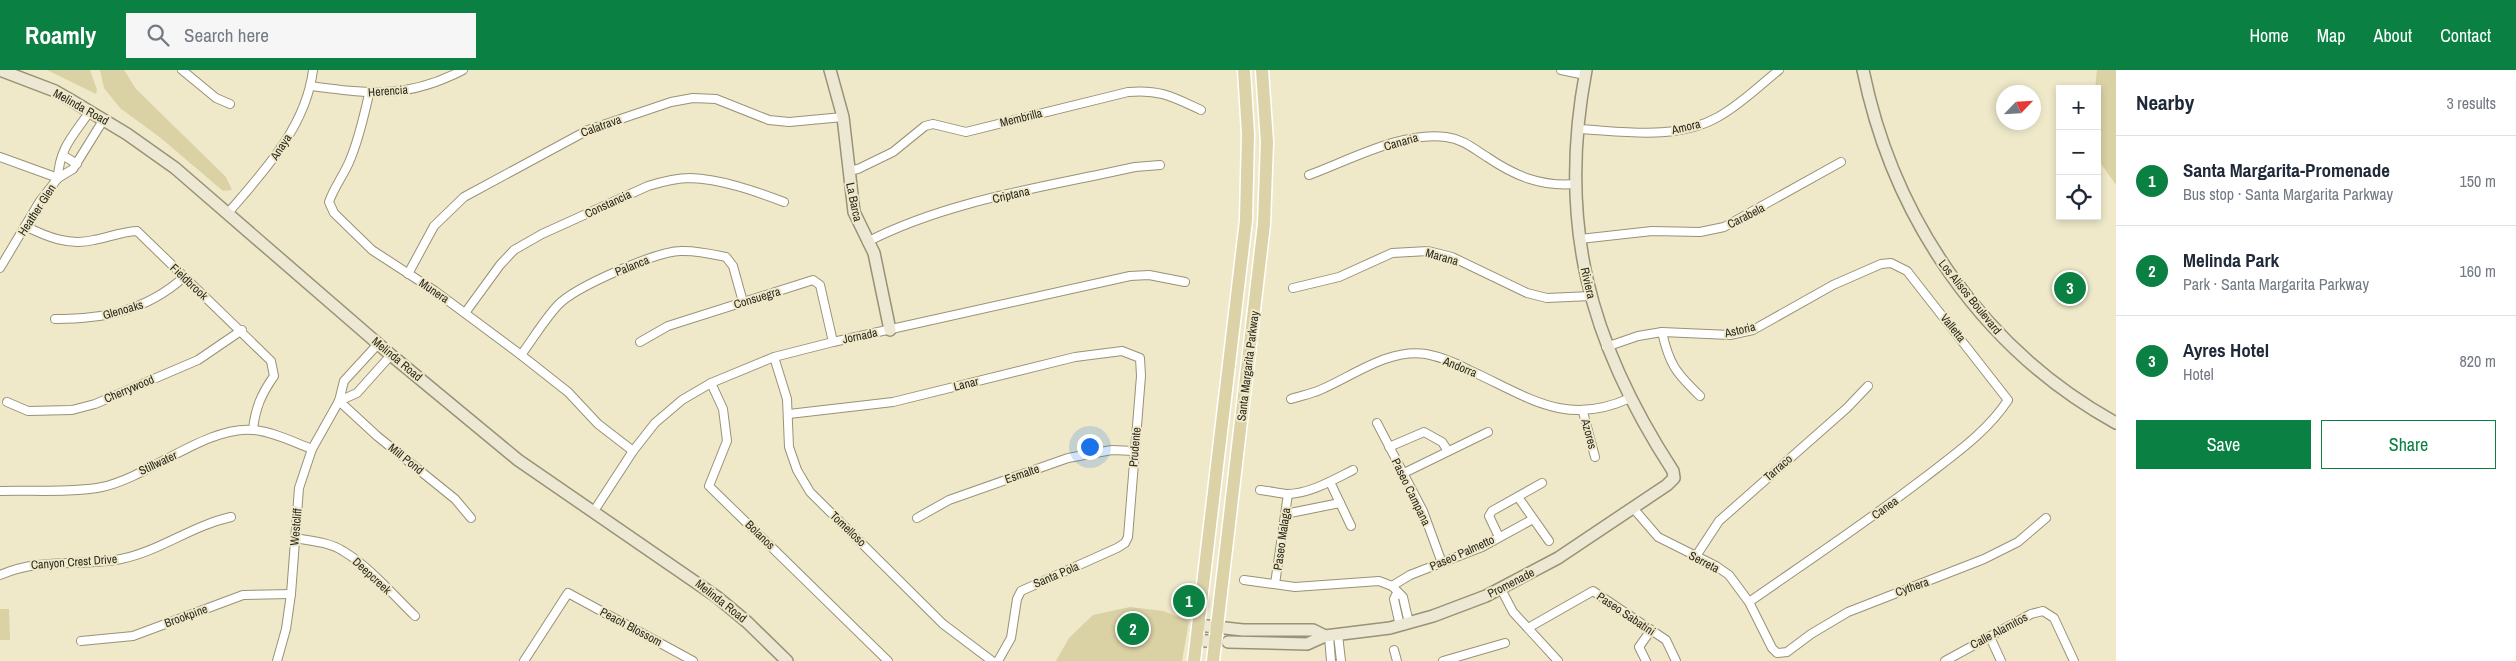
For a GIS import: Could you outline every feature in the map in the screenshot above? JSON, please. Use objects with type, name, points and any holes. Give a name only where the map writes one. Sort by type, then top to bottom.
[{"type":"main road","name":"Melinda Road","points":[[0,70],[55,91],[104,119],[175,168],[378,344],[518,460],[717,597],[747,622],[787,661]]},
{"type":"main road","name":"La Barca","points":[[830,70],[843,117],[854,212],[874,253],[890,330]]},
{"type":"main road","name":"Santa Margarita Parkway","points":[[1194,661],[1246,220],[1248,160],[1244,70]]},
{"type":"main road","name":"Santa Margarita Parkway","points":[[1213,661],[1222,642],[1218,627],[1265,215],[1267,142],[1262,70]]},
{"type":"main road","name":"Los Alisos Boulevard","points":[[1863,70],[1880,136],[1898,184],[1925,236],[1951,276],[1990,324],[2029,362],[2076,398],[2116,423]]},
{"type":"main road","name":"Riviera","points":[[1586,73],[1576,129],[1576,184],[1580,240],[1591,296],[1606,347],[1630,398],[1673,471],[1674,478]]},
{"type":"main road","name":"Promenade","points":[[1196,640],[1282,645],[1307,644],[1331,635],[1404,624],[1501,589],[1558,558],[1667,486],[1674,478]]},
{"type":"main road","name":"Promenade","points":[[1198,625],[1282,631],[1314,630],[1331,635]]},
{"type":"main road","points":[[1282,631],[1282,645]]},
{"type":"street","points":[[182,70],[216,98],[230,104]]},
{"type":"street","name":"Anaya","points":[[228,213],[272,162],[297,123],[311,86],[312,70]]},
{"type":"street","name":"Herencia","points":[[311,86],[369,94],[396,93],[436,84],[462,70]]},
{"type":"street","points":[[1561,70],[1586,73]]},
{"type":"street","name":"Amora","points":[[1576,129],[1658,132],[1688,128],[1716,118],[1738,104],[1779,70]]},
{"type":"street","name":"Membrilla","points":[[848,171],[892,152],[925,126],[933,124],[966,132],[1128,92],[1149,90],[1167,93],[1201,110]]},
{"type":"street","name":"Munera","points":[[369,94],[355,146],[329,202],[334,213],[372,250],[465,313],[568,392],[598,424],[633,451]]},
{"type":"street","name":"Calatrava","points":[[408,274],[434,226],[464,197],[588,130],[671,102],[693,98],[716,100],[769,120],[789,122],[843,117]]},
{"type":"street","name":"Heather Glen","points":[[58,178],[62,158],[74,133],[90,111]]},
{"type":"street","name":"Heather Glen","points":[[0,268],[40,201],[58,178],[73,169],[77,164],[104,119]]},
{"type":"street","name":"Canaria","points":[[1308,176],[1396,142],[1420,136],[1447,137],[1466,143],[1508,171],[1526,179],[1543,184],[1576,184]]},
{"type":"street","points":[[0,157],[58,178]]},
{"type":"street","points":[[62,158],[77,164]]},
{"type":"street","name":"Carabela","points":[[1580,240],[1652,231],[1700,232],[1724,228],[1841,162]]},
{"type":"street","name":"Criptana","points":[[867,242],[899,225],[938,211],[1135,168],[1160,165]]},
{"type":"street","name":"Constancia","points":[[465,313],[500,264],[514,250],[542,234],[648,186],[666,181],[690,178],[756,191],[784,202]]},
{"type":"street","name":"Fieldbrook","points":[[25,226],[64,241],[93,241],[122,232],[137,231],[242,330],[271,361],[274,376],[256,408],[254,430]]},
{"type":"street","name":"Marana","points":[[1293,288],[1339,277],[1392,253],[1428,250],[1452,257],[1527,293],[1547,298],[1591,296]]},
{"type":"street","name":"Palanca","points":[[521,355],[558,305],[571,294],[585,286],[663,254],[680,251],[726,257],[733,266],[743,302]]},
{"type":"street","name":"Astoria","points":[[1606,347],[1638,336],[1662,332],[1730,335],[1753,330],[1833,285],[1881,264],[1891,263]]},
{"type":"street","name":"Valletta","points":[[1891,263],[1907,271],[2008,400]]},
{"type":"street","name":"Jornada","points":[[594,511],[633,451],[655,423],[682,400],[711,383],[774,357],[833,342],[1130,276],[1149,275],[1185,282]]},
{"type":"street","name":"Glenoaks","points":[[55,319],[89,319],[139,307],[167,293],[184,277]]},
{"type":"street","name":"Consuegra","points":[[640,342],[668,326],[813,280],[820,285],[833,342]]},
{"type":"street","name":"Cherrywood","points":[[7,402],[28,411],[72,410],[95,404],[198,360],[242,330]]},
{"type":"street","points":[[1662,332],[1667,355],[1680,376],[1700,396]]},
{"type":"street","name":"Westcliff","points":[[277,661],[286,629],[291,594],[299,488],[312,449],[339,401],[344,382],[378,344]]},
{"type":"street","name":"Lanar","points":[[789,414],[893,402],[1075,357],[1122,351],[1140,358]]},
{"type":"street","name":"Andorra","points":[[1291,399],[1318,391],[1398,355],[1426,354],[1451,361],[1544,404],[1569,411],[1583,412],[1630,398]]},
{"type":"street","points":[[339,401],[357,392],[391,355]]},
{"type":"street","name":"Tomelloso","points":[[774,357],[784,384],[789,414],[789,447],[797,470],[810,492],[943,624],[992,661]]},
{"type":"street","name":"Prudente","points":[[1128,537],[1141,376],[1140,358]]},
{"type":"street","points":[[350,375],[362,387]]},
{"type":"street","name":"Bolanos","points":[[711,383],[723,410],[727,441],[709,486],[888,661]]},
{"type":"street","name":"Tarraco","points":[[1696,556],[1719,521],[1847,408],[1868,386]]},
{"type":"street","name":"Canea","points":[[1749,602],[1882,510],[1950,458],[1995,420],[2008,400]]},
{"type":"street","name":"Mill Pond","points":[[339,401],[377,436],[455,499],[471,518]]},
{"type":"street","name":"Azores","points":[[1583,412],[1595,457]]},
{"type":"street","name":"Paseo Campana","points":[[1377,423],[1423,511],[1442,563]]},
{"type":"street","name":"Stillwater","points":[[0,491],[102,487],[123,480],[213,438],[236,431],[254,430],[275,434],[312,449]]},
{"type":"street","points":[[1389,447],[1424,432],[1442,442],[1448,451]]},
{"type":"street","points":[[1404,473],[1488,432]]},
{"type":"street","name":"Esmalte","points":[[917,518],[949,500],[1068,458],[1112,450],[1134,451]]},
{"type":"street","points":[[1260,490],[1288,494],[1330,482],[1353,470]]},
{"type":"street","points":[[1330,482],[1351,526]]},
{"type":"street","points":[[1499,537],[1489,516],[1492,510],[1542,482]]},
{"type":"street","name":"Paseo Malaga","points":[[1275,584],[1288,494]]},
{"type":"street","points":[[1518,497],[1549,541]]},
{"type":"street","points":[[1286,514],[1340,503]]},
{"type":"street","name":"Serreta","points":[[1633,508],[1658,537],[1729,575],[1749,602],[1772,648],[1777,653]]},
{"type":"street","name":"Canyon Crest Drive","points":[[0,575],[26,565],[118,559],[134,556],[207,522],[231,518]]},
{"type":"street","name":"Cythera","points":[[1777,653],[1788,652],[1811,634],[1848,612],[1993,555],[2018,542],[2046,518]]},
{"type":"street","name":"Paseo Palmetto","points":[[1392,586],[1410,575],[1442,563],[1533,519]]},
{"type":"street","name":"Santa Pola","points":[[998,661],[1011,638],[1017,599],[1021,591],[1118,548],[1125,544],[1128,537]]},
{"type":"street","name":"Deepcreek","points":[[295,538],[328,544],[342,550],[356,560],[415,616]]},
{"type":"street","points":[[1244,580],[1296,587],[1379,581],[1392,586],[1397,593],[1394,599],[1404,624]]},
{"type":"street","points":[[1501,589],[1512,612],[1558,661]]},
{"type":"street","name":"Paseo Sabatini","points":[[1528,628],[1593,591],[1666,640],[1676,661]]},
{"type":"street","name":"Peach Blossom","points":[[524,661],[568,593],[693,661]]},
{"type":"street","name":"Brookpine","points":[[81,642],[133,636],[244,595],[291,594]]},
{"type":"street","name":"Calle Alamitos","points":[[1945,661],[2031,614],[2043,611],[2054,618],[2074,661]]},
{"type":"street","points":[[1646,661],[1639,648],[1651,630]]},
{"type":"street","points":[[1331,635],[1331,661]]},
{"type":"street","points":[[1331,635],[1341,661]]},
{"type":"street","points":[[1990,637],[2001,661]]},
{"type":"street","points":[[1443,661],[1464,658],[1505,643]]},
{"type":"street","points":[[1394,650],[1397,661]]},
{"type":"shaded area","points":[[47,70],[90,70],[97,90],[96,94]]},
{"type":"shaded area","points":[[100,70],[124,70],[136,89],[226,177],[232,190],[223,191],[162,139],[120,108],[104,88]]},
{"type":"shaded area","points":[[2097,70],[2116,70],[2116,185],[2101,164],[2101,85],[2095,85]]},
{"type":"shaded area","points":[[1130,607],[1163,611],[1189,621],[1182,661],[1056,661],[1069,638],[1093,615]]},
{"type":"shaded area","points":[[0,609],[9,609],[10,640],[0,640]]},
{"type":"place","name":"Ayres Hotel","points":[[2070,288]]},
{"type":"place","name":"Santa Margarita-Promenade","points":[[1189,601]]},
{"type":"place","name":"Melinda Park","points":[[1133,629]]}]
